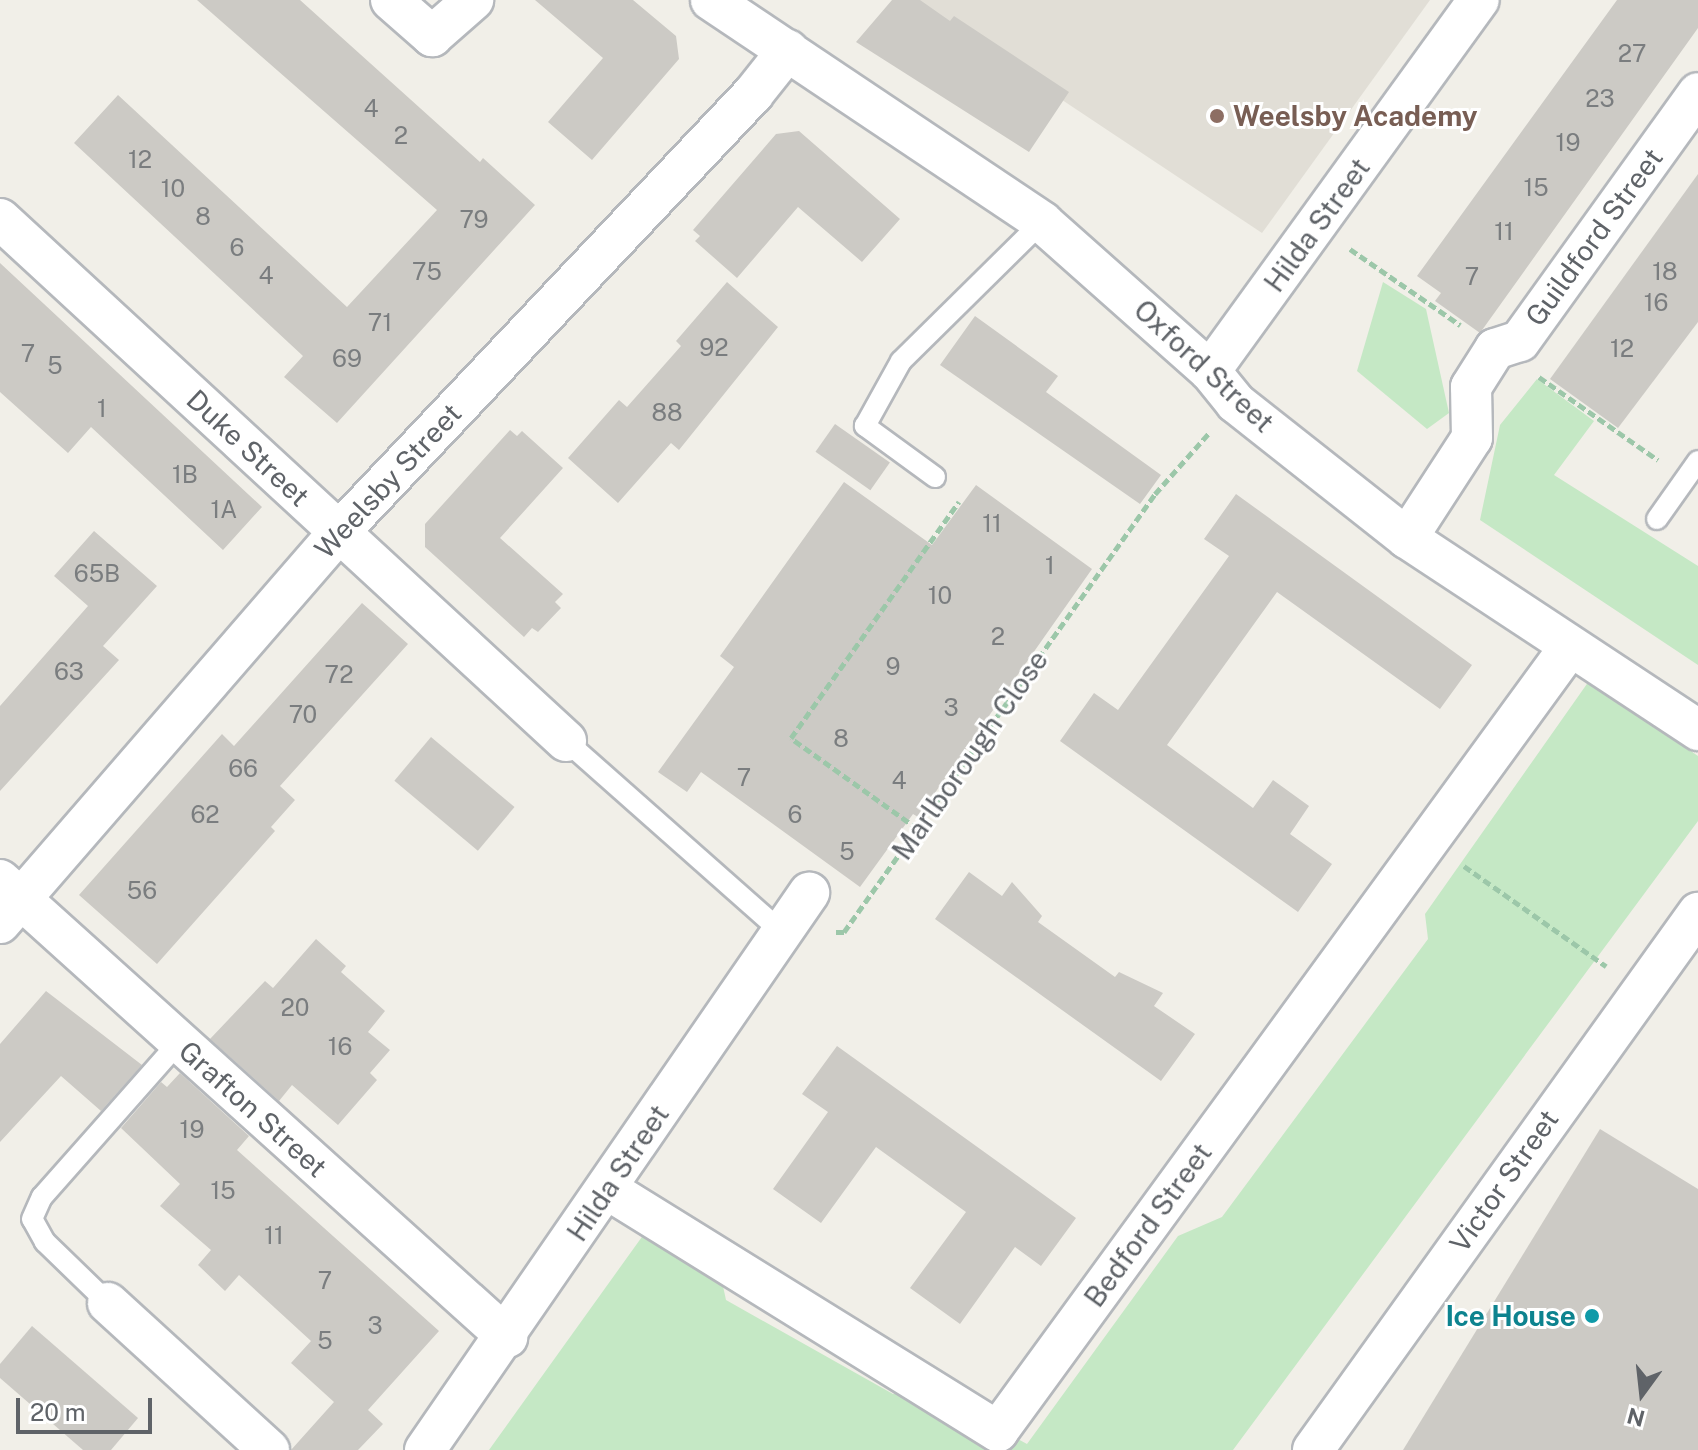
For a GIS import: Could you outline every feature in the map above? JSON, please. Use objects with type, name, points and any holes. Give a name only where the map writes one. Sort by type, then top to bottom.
[{"type":"street","points":[[391,0],[432,36],[473,0]]},
{"type":"street","name":"Oxford Street","points":[[711,0],[1042,222],[1210,371],[1236,403],[1407,538],[1569,648],[1698,730]]},
{"type":"street","name":"Hilda Street","points":[[1210,371],[1479,0]]},
{"type":"street","name":"Weelsby Street","points":[[7,901],[339,532],[753,94],[788,50]]},
{"type":"street","name":"Guildford Street","points":[[1407,538],[1472,438],[1471,387],[1495,349],[1520,341],[1698,93]]},
{"type":"street","name":"Duke Street","points":[[0,219],[566,741]]},
{"type":"street","name":"Bedford Street","points":[[607,1189],[998,1431],[1569,648]]},
{"type":"street","name":"Hilda Street","points":[[425,1450],[507,1337],[809,893]]},
{"type":"street","name":"Grafton Street","points":[[7,901],[179,1042],[507,1337]]},
{"type":"street","name":"Victor Street","points":[[1313,1450],[1698,913]]},
{"type":"street","points":[[108,1303],[269,1450]]},
{"type":"lane","points":[[935,477],[865,426],[901,361],[1042,222]]},
{"type":"lane","points":[[1657,519],[1698,461]]},
{"type":"lane","points":[[566,741],[782,932]]},
{"type":"lane","points":[[108,1303],[45,1242],[32,1219],[42,1197],[179,1042]]},
{"type":"path","name":"Marlborough Close","points":[[782,932],[844,932],[1155,494],[1236,403]]},
{"type":"path","points":[[918,829],[791,738],[963,497],[935,477]]},
{"type":"path","points":[[1428,841],[1640,990]]},
{"type":"shaded area","name":"Weelsby Academy","points":[[912,0],[1430,0],[1262,233]]},
{"type":"green space","points":[[1383,282],[1426,309],[1449,413],[1427,429],[1357,371]]},
{"type":"green space","points":[[1537,379],[1594,421],[1554,475],[1698,566],[1698,665],[1480,520],[1500,425]]},
{"type":"green space","points":[[1589,681],[1698,756],[1698,821],[1233,1450],[489,1450],[644,1234],[721,1277],[726,1300],[893,1394],[920,1385],[1027,1444],[1178,1236],[1222,1217],[1428,939],[1425,914]]},
{"type":"building","points":[[197,0],[300,0],[480,162],[483,158],[535,205],[337,423],[284,377],[303,356],[74,143],[118,95],[347,307],[437,210]]},
{"type":"building","points":[[535,0],[633,0],[676,36],[679,59],[592,160],[548,122],[603,58]]},
{"type":"building","points":[[892,0],[920,0],[950,21],[954,16],[1069,92],[1029,152],[856,42]]},
{"type":"building","points":[[1617,0],[1698,0],[1698,28],[1480,333],[1435,301],[1441,293],[1417,276]]},
{"type":"building","points":[[799,131],[900,219],[862,262],[798,207],[737,278],[695,241],[700,236],[693,230],[776,134]]},
{"type":"building","points":[[1698,174],[1698,322],[1618,428],[1550,379]]},
{"type":"building","points":[[0,263],[262,507],[223,550],[91,427],[68,453],[0,392]]},
{"type":"building","points":[[727,282],[778,327],[679,450],[671,443],[618,503],[568,458],[619,400],[627,407],[681,346],[676,341]]},
{"type":"building","points":[[975,316],[1058,376],[1046,392],[1161,475],[1140,504],[940,365]]},
{"type":"building","points":[[835,424],[890,462],[870,490],[815,452]]},
{"type":"building","points":[[510,430],[517,436],[522,431],[563,468],[500,538],[563,594],[555,602],[561,608],[538,632],[532,628],[524,637],[425,547],[425,524]]},
{"type":"building","points":[[844,482],[932,545],[976,485],[1092,569],[918,817],[913,814],[860,887],[701,772],[687,792],[658,772],[734,667],[720,656]]},
{"type":"building","points":[[1236,494],[1472,665],[1440,709],[1277,592],[1167,745],[1253,808],[1273,780],[1309,806],[1290,834],[1332,864],[1298,912],[1060,741],[1094,693],[1118,710],[1229,556],[1204,539]]},
{"type":"building","points":[[94,531],[157,586],[103,646],[119,660],[0,791],[0,706],[88,606],[54,576]]},
{"type":"building","points":[[362,603],[408,644],[280,786],[295,800],[271,827],[275,831],[157,964],[79,895],[222,734],[234,746]]},
{"type":"building","points":[[431,737],[514,807],[478,851],[394,781]]},
{"type":"building","points":[[969,872],[1002,896],[1012,882],[1042,916],[1038,922],[1115,977],[1119,972],[1163,993],[1154,1006],[1195,1034],[1161,1081],[935,919]]},
{"type":"building","points":[[316,939],[346,966],[341,972],[385,1011],[368,1032],[390,1050],[370,1073],[377,1080],[338,1125],[292,1085],[279,1101],[210,1039],[265,981],[273,988]]},
{"type":"building","points":[[46,991],[142,1065],[101,1111],[61,1076],[0,1142],[0,1044]]},
{"type":"building","points":[[837,1046],[1076,1218],[1041,1266],[1015,1247],[960,1324],[910,1288],[966,1212],[876,1147],[821,1223],[773,1189],[828,1112],[802,1094]]},
{"type":"building","points":[[180,1073],[249,1136],[237,1150],[439,1331],[368,1410],[383,1424],[358,1450],[291,1450],[334,1402],[291,1363],[311,1341],[239,1275],[225,1291],[198,1265],[211,1250],[160,1206],[180,1184],[121,1128],[161,1082],[167,1087]]},
{"type":"building","name":"Ice House","points":[[1600,1129],[1698,1189],[1698,1450],[1403,1450]]},
{"type":"building","points":[[32,1326],[138,1418],[111,1450],[83,1450],[0,1378],[0,1364]]},
{"type":"place","name":"Weelsby Academy","points":[[1217,116]]},
{"type":"place","name":"Ice House","points":[[1592,1316]]}]
